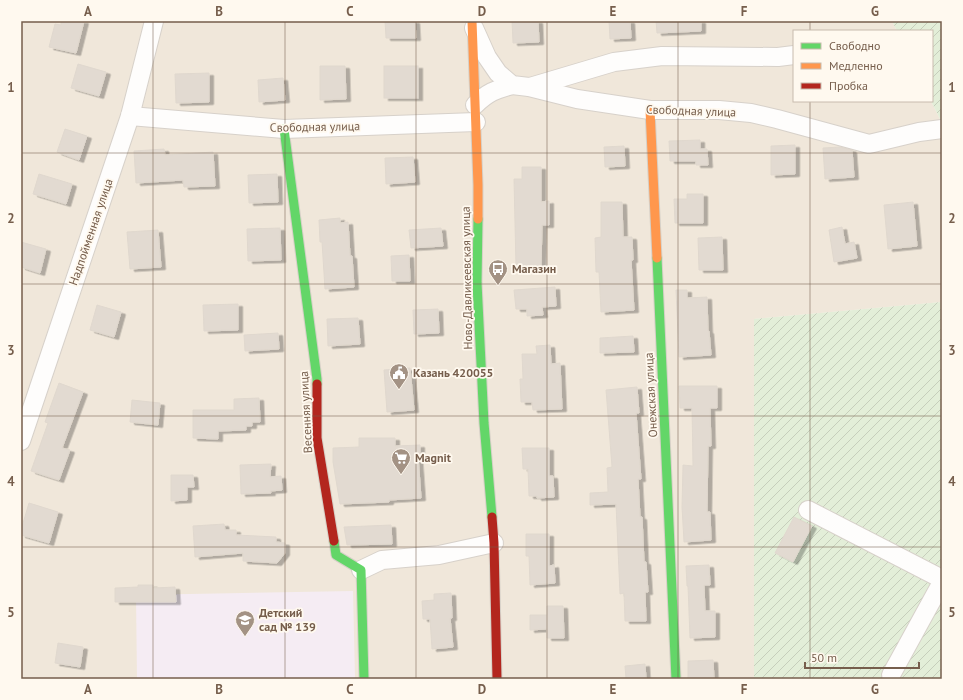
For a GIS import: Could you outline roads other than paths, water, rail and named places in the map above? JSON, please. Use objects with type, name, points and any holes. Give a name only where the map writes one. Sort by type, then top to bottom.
[{"type":"street","name":"Надпойменная улица","points":[[21,441],[130,116],[154,21]]},
{"type":"street","points":[[472,22],[487,57],[498,73],[512,85]]},
{"type":"street","name":"Ново-Давликеевская улица","points":[[472,22],[478,185],[478,290],[484,423],[494,543],[497,679]]},
{"type":"street","points":[[530,87],[614,62],[662,56],[778,57],[793,55]]},
{"type":"street","name":"Свободная улица","points":[[512,85],[530,87],[577,99],[650,110],[719,110],[751,114],[777,119],[870,144],[919,132],[942,129]]},
{"type":"street","points":[[475,113],[484,96],[495,90],[512,85]]},
{"type":"street","name":"Онежская улица","points":[[650,110],[676,679]]},
{"type":"street","name":"Свободная улица","points":[[130,116],[284,129],[475,113]]},
{"type":"street","name":"Весенняя улица","points":[[284,129],[317,379],[317,438],[336,555],[361,570]]},
{"type":"street","points":[[808,510],[942,580],[891,675]]},
{"type":"street","points":[[364,679],[361,570],[382,560],[439,555],[494,543]]},
{"type":"place","name":"Магазин","points":[[498,286]]},
{"type":"place","name":"Казань 420055","points":[[399,390]]},
{"type":"place","name":"Magnit","points":[[401,475]]},
{"type":"place","name":"Детский сад № 139","points":[[245,637]]}]
